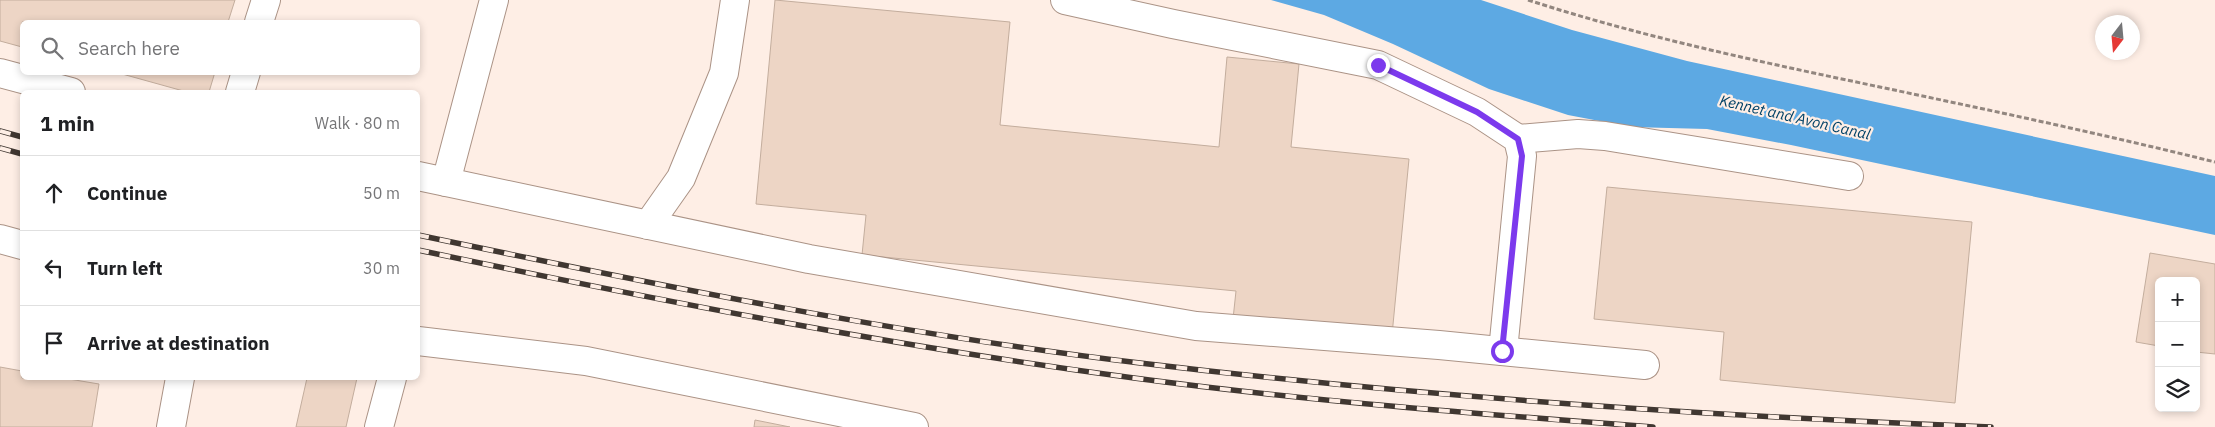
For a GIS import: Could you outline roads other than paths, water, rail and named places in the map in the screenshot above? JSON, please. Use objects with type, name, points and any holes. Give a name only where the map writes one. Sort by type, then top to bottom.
[{"type":"street","points":[[261,20],[266,0]]},
{"type":"street","points":[[446,182],[494,0]]},
{"type":"street","points":[[648,225],[682,178],[724,72],[734,0]]},
{"type":"street","points":[[1065,0],[1173,24],[1378,65],[1477,112],[1518,139],[1578,134],[1605,136],[1850,176]]},
{"type":"street","points":[[0,73],[64,90]]},
{"type":"street","points":[[241,90],[245,75]]},
{"type":"street","points":[[1502,351],[1522,156],[1518,139]]},
{"type":"street","points":[[420,176],[594,215],[809,259],[1196,326],[1502,351],[1645,365]]},
{"type":"street","points":[[0,239],[20,244]]},
{"type":"street","points":[[420,341],[586,360],[914,427]]},
{"type":"street","points":[[171,427],[180,380]]},
{"type":"street","points":[[379,427],[391,380]]},
{"type":"water","name":"Kennet and Avon Canal","points":[[1271,0],[1481,0],[1572,30],[1687,61],[2215,176],[2215,235],[1707,129],[1631,127],[1568,115],[1489,89],[1393,44],[1324,15]]},
{"type":"railway","points":[[0,131],[20,136]]},
{"type":"railway","points":[[0,148],[20,153]]},
{"type":"railway","points":[[420,235],[687,290],[868,323],[958,338],[1140,363],[1352,386],[1565,404],[1991,427]]},
{"type":"railway","points":[[420,250],[774,321],[954,352],[1134,378],[1329,400],[1653,427]]}]
